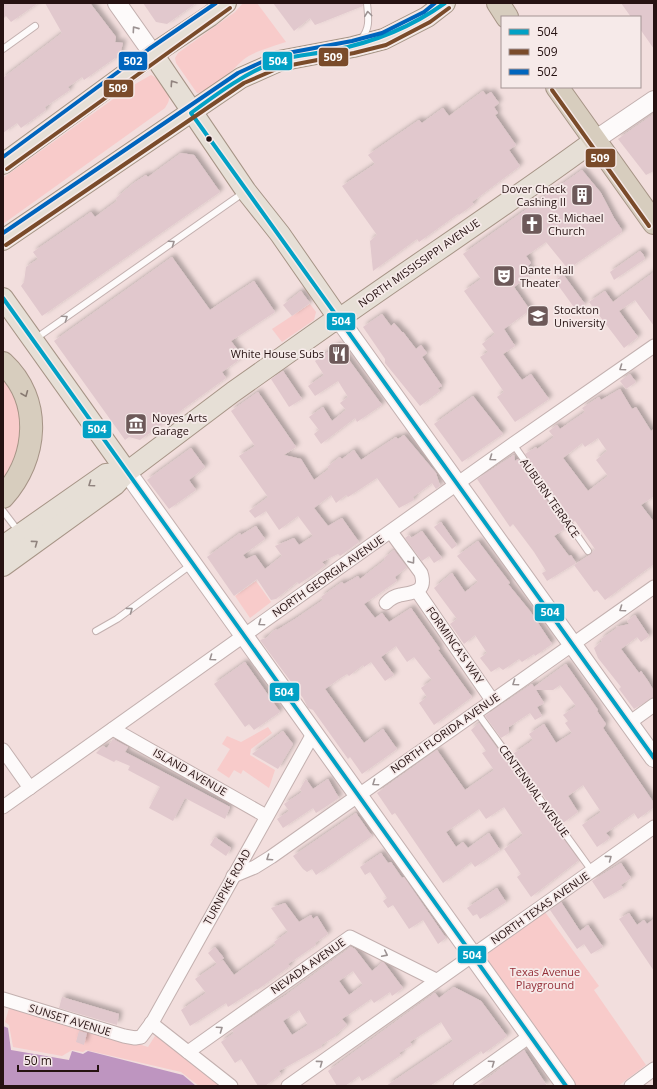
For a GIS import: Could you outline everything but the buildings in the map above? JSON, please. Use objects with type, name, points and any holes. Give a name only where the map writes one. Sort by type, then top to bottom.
[{"type":"highway","points":[[498,3],[507,16]]},
{"type":"highway","points":[[558,88],[654,223]]},
{"type":"highway","points":[[3,363],[12,372],[23,389],[29,408],[32,428],[30,449],[23,469],[3,497]]},
{"type":"main road","points":[[3,164],[153,54],[210,16],[226,3]]},
{"type":"main road","points":[[3,240],[241,78],[279,61],[353,47],[390,36],[426,17],[446,3]]},
{"type":"main road","points":[[153,54],[246,191],[280,234],[339,319]]},
{"type":"main road","name":"NORTH MISSISSIPPI AVENUE","points":[[3,566],[115,486],[127,472],[245,383],[594,140]]},
{"type":"main road","points":[[3,298],[127,472]]},
{"type":"main road","points":[[3,546],[106,474],[127,472]]},
{"type":"street","points":[[117,3],[153,54]]},
{"type":"street","points":[[594,140],[654,100]]},
{"type":"street","points":[[339,319],[654,758]]},
{"type":"street","name":"NORTH GEORGIA AVENUE","points":[[3,807],[391,532],[512,444],[654,346]]},
{"type":"street","points":[[127,472],[566,1086]]},
{"type":"street","points":[[386,602],[399,595],[417,591],[421,587],[423,580],[421,573],[391,532]]},
{"type":"street","name":"NORTH FLORIDA AVENUE","points":[[233,876],[267,860],[654,586]]},
{"type":"street","name":"FORMINCA'S WAY","points":[[417,591],[492,700]]},
{"type":"street","points":[[629,722],[654,705]]},
{"type":"street","name":"ISLAND AVENUE","points":[[113,728],[266,816]]},
{"type":"street","name":"TURNPIKE ROAD","points":[[138,1038],[145,1033],[151,1023],[313,734]]},
{"type":"street","points":[[3,750],[30,788]]},
{"type":"street","name":"NORTH TEXAS AVENUE","points":[[288,1086],[654,827]]},
{"type":"street","name":"NEVADA AVENUE","points":[[188,1052],[350,937],[436,980]]},
{"type":"street","name":"SUNSET AVENUE","points":[[3,999],[124,1036],[138,1038]]},
{"type":"street","points":[[151,1023],[231,1086]]},
{"type":"street","points":[[460,1086],[530,1036]]},
{"type":"street","points":[[631,1086],[654,1069]]},
{"type":"lane","points":[[353,47],[366,33],[369,21],[367,3]]},
{"type":"lane","points":[[3,49],[35,26]]},
{"type":"lane","points":[[33,340],[246,191]]},
{"type":"lane","name":"AUBURN TERRACE","points":[[512,444],[588,551]]},
{"type":"lane","points":[[3,511],[20,533]]},
{"type":"lane","points":[[96,631],[118,619],[192,564]]},
{"type":"lane","name":"CENTENNIAL AVENUE","points":[[476,711],[592,871]]},
{"type":"green space","points":[[243,3],[257,3],[286,42],[252,54],[243,60],[222,81],[204,92],[197,93],[176,63],[175,58],[178,53],[235,12]]},
{"type":"green space","points":[[151,75],[160,81],[169,96],[168,103],[165,108],[3,224],[3,178],[130,87]]},
{"type":"green space","points":[[310,304],[316,312],[314,320],[282,342],[272,329]]},
{"type":"green space","points":[[3,375],[20,408],[22,448],[3,487]]},
{"type":"green space","points":[[256,581],[271,602],[250,618],[235,596]]},
{"type":"green space","points":[[268,727],[272,733],[251,749],[250,755],[275,770],[269,788],[243,770],[241,774],[234,770],[229,778],[217,770],[230,749],[222,744],[227,736],[241,742]]},
{"type":"green space","name":"Texas Avenue Playground","points":[[545,912],[599,986],[594,990],[646,1065],[618,1086],[574,1086],[486,959],[486,955]]},
{"type":"green space","points":[[10,1005],[148,1047],[155,1036],[160,1035],[225,1086],[199,1086],[181,1072],[86,1050],[83,1052],[72,1050],[62,1056],[13,1047],[9,1025],[5,1022]]},
{"type":"shaded area","points":[[3,1026],[8,1028],[11,1050],[69,1060],[72,1051],[83,1054],[88,1051],[183,1075],[196,1086],[3,1086]]},
{"type":"transit line","name":"502","points":[[3,157],[149,49],[216,3]]},
{"type":"transit line","name":"502","points":[[3,233],[238,73],[277,55],[352,41],[382,33],[424,12],[435,3]]},
{"type":"transit line","name":"504","points":[[445,3],[419,20],[405,27],[364,43],[286,58],[256,70],[234,83],[191,113],[654,758]]},
{"type":"transit line","name":"509","points":[[7,169],[230,8]]},
{"type":"transit line","name":"509","points":[[6,245],[244,83],[281,67],[354,53],[386,45],[430,22],[449,8]]},
{"type":"transit line","name":"509","points":[[552,90],[649,226]]},
{"type":"transit line","name":"504","points":[[3,298],[566,1086]]},
{"type":"place","name":"Dover Check Cashing II","points":[[582,195]]},
{"type":"place","name":"St. Michael Church","points":[[532,224]]},
{"type":"place","name":"Dante Hall Theater","points":[[504,276]]},
{"type":"place","name":"Stockton University","points":[[538,316]]},
{"type":"place","name":"White House Subs","points":[[339,354]]},
{"type":"place","name":"Noyes Arts Garage","points":[[136,424]]}]
